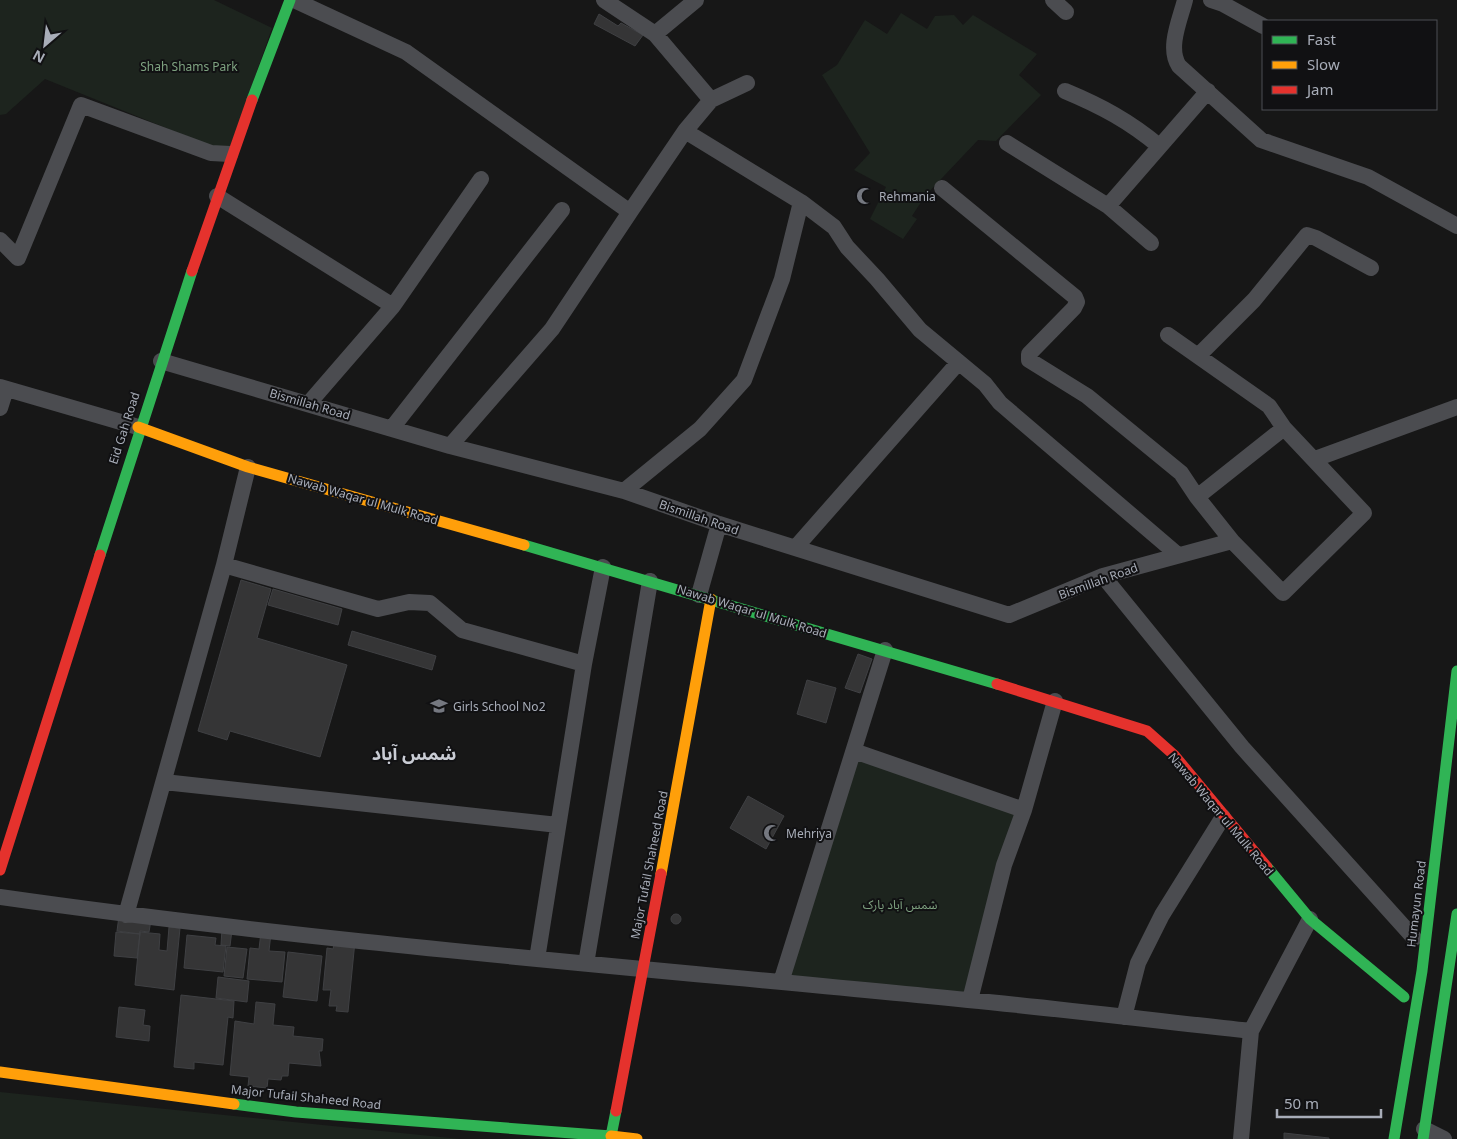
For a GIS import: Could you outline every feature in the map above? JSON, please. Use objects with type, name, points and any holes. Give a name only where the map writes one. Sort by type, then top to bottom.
[{"type":"street","name":"Eid Gah Road","points":[[0,870],[83,612],[138,426],[230,154],[290,0]]},
{"type":"street","points":[[294,0],[406,52],[630,212]]},
{"type":"street","points":[[604,0],[655,34],[711,100]]},
{"type":"street","points":[[655,34],[696,0]]},
{"type":"street","points":[[1053,0],[1066,12]]},
{"type":"street","points":[[1185,0],[1173,48],[1174,58],[1179,66],[1261,140],[1368,177],[1457,226]]},
{"type":"street","points":[[1210,0],[1223,4],[1262,25]]},
{"type":"street","points":[[450,446],[552,329],[685,131],[711,100],[747,83]]},
{"type":"street","points":[[1065,91],[1101,106],[1138,129],[1159,146]]},
{"type":"street","points":[[1108,206],[1208,91]]},
{"type":"street","points":[[0,240],[18,258],[81,105],[211,153],[230,154]]},
{"type":"street","points":[[685,131],[801,202],[834,228],[847,247],[920,330],[985,384],[1007,409],[1178,555]]},
{"type":"street","points":[[1007,143],[1108,206],[1151,243]]},
{"type":"street","points":[[309,403],[393,306],[481,179]]},
{"type":"street","points":[[942,188],[1075,297],[1077,302],[1074,308],[1030,354],[1029,360],[1034,365],[1087,396],[1181,473],[1197,497],[1232,541],[1283,593],[1364,512],[1284,428],[1269,406],[1168,336]]},
{"type":"street","points":[[217,196],[393,306]]},
{"type":"street","points":[[624,491],[700,429],[744,380],[782,279],[801,202]]},
{"type":"street","points":[[392,428],[562,210]]},
{"type":"street","points":[[1198,356],[1254,300],[1307,235],[1371,268]]},
{"type":"street","name":"Bismillah Road","points":[[161,361],[450,446],[624,491],[719,524],[1009,615],[1103,576],[1232,541]]},
{"type":"street","points":[[796,547],[958,363]]},
{"type":"street","points":[[0,408],[3,388]]},
{"type":"street","name":"Nawab Waqar ul Mulk Road","points":[[3,388],[138,426],[248,467],[705,596],[1055,701],[1147,731],[1174,756],[1310,919],[1403,1002],[1407,981]]},
{"type":"street","points":[[1315,460],[1457,407]]},
{"type":"street","points":[[1197,497],[1284,428]]},
{"type":"street","points":[[126,915],[224,565],[248,467]]},
{"type":"street","points":[[705,596],[719,524]]},
{"type":"street","points":[[224,565],[378,609],[409,602],[430,603],[462,630],[584,664]]},
{"type":"street","points":[[537,959],[584,664],[603,567]]},
{"type":"street","points":[[1103,576],[1242,747],[1414,942]]},
{"type":"street","points":[[586,964],[650,581]]},
{"type":"street","name":"Major Tufail Shaheed Road","points":[[611,1137],[643,970],[705,596]]},
{"type":"street","points":[[781,982],[885,650]]},
{"type":"street","name":"Humayun Road","points":[[1394,1139],[1422,971],[1457,671]]},
{"type":"street","points":[[970,1000],[1004,865],[1024,810],[1055,701]]},
{"type":"street","points":[[854,751],[1024,810]]},
{"type":"street","points":[[164,782],[558,825]]},
{"type":"street","points":[[1124,1017],[1142,955],[1162,915],[1223,817]]},
{"type":"street","points":[[1414,942],[1434,878]]},
{"type":"street","points":[[0,897],[126,915],[643,970],[970,1000],[1251,1031]]},
{"type":"street","points":[[1444,1139],[1423,1134],[1457,914]]},
{"type":"street","points":[[1241,1139],[1251,1031],[1310,919]]},
{"type":"street","points":[[1384,1139],[1394,1064]]},
{"type":"street","name":"Major Tufail Shaheed Road","points":[[0,1072],[296,1112],[637,1139]]},
{"type":"green space","name":"Shah Shams Park","points":[[0,0],[214,0],[272,28],[228,153],[45,79],[6,114],[0,115]]},
{"type":"green space","points":[[901,13],[927,29],[935,16],[954,15],[963,25],[973,15],[1037,54],[1019,75],[1041,95],[996,141],[978,140],[925,196],[912,216],[917,219],[903,239],[870,219],[886,187],[854,170],[870,153],[822,75],[837,65],[865,20],[887,34]]},
{"type":"green space","name":"شمس آباد پارک","points":[[856,756],[1018,812],[968,997],[785,980]]},
{"type":"green space","points":[[0,1092],[460,1139],[0,1139]]},
{"type":"building","points":[[599,14],[618,26],[621,23],[643,35],[635,46],[594,24]]},
{"type":"building","points":[[241,580],[271,589],[257,638],[347,665],[320,757],[230,731],[227,740],[198,731]]},
{"type":"building","points":[[273,589],[342,609],[338,625],[268,605]]},
{"type":"building","points":[[352,631],[436,656],[432,670],[348,645]]},
{"type":"building","points":[[858,654],[872,659],[860,693],[845,688]]},
{"type":"building","points":[[807,680],[836,688],[826,723],[797,714]]},
{"type":"building","points":[[748,796],[784,816],[766,849],[730,828]]},
{"type":"building","points":[[674,914],[678,914],[681,919],[680,923],[674,924],[671,921],[671,917]]},
{"type":"building","points":[[119,916],[151,920],[149,932],[140,931],[140,934],[117,931]]},
{"type":"building","points":[[169,927],[180,928],[174,990],[135,985],[140,932],[160,934],[159,950],[167,951]]},
{"type":"building","points":[[222,929],[232,930],[230,946],[221,945]]},
{"type":"building","points":[[116,932],[140,934],[137,958],[114,956]]},
{"type":"building","points":[[261,932],[271,933],[269,951],[285,952],[282,982],[247,979],[250,948],[259,949]]},
{"type":"building","points":[[187,935],[216,938],[215,945],[226,946],[223,972],[184,968]]},
{"type":"building","points":[[355,941],[348,1012],[336,1011],[337,1006],[329,1006],[331,990],[323,990],[327,948],[333,949],[334,945]]},
{"type":"building","points":[[227,947],[247,949],[243,978],[224,976]]},
{"type":"building","points":[[288,952],[322,956],[317,1001],[283,997]]},
{"type":"building","points":[[218,977],[249,981],[247,1002],[216,998]]},
{"type":"building","points":[[181,995],[234,1001],[233,1018],[228,1017],[223,1065],[194,1062],[194,1069],[174,1067]]},
{"type":"building","points":[[256,1002],[275,1004],[273,1025],[294,1027],[293,1036],[323,1039],[322,1051],[319,1051],[321,1066],[289,1063],[288,1076],[282,1076],[281,1080],[268,1079],[267,1088],[248,1086],[249,1077],[230,1075],[235,1021],[254,1024]]},
{"type":"building","points":[[119,1007],[145,1010],[143,1025],[150,1026],[149,1041],[116,1037]]},
{"type":"building","points":[[1284,1133],[1329,1138],[1329,1139],[1284,1139]]},
{"type":"traffic: fast","points":[[252,100],[290,0]]},
{"type":"traffic: fast","points":[[100,555],[192,271]]},
{"type":"traffic: fast","points":[[524,545],[997,684]]},
{"type":"traffic: fast","points":[[1394,1139],[1422,971],[1457,671]]},
{"type":"traffic: fast","points":[[1267,867],[1310,919],[1404,997]]},
{"type":"traffic: fast","points":[[1423,1139],[1457,914]]},
{"type":"traffic: fast","points":[[234,1104],[296,1112],[611,1136],[616,1111]]},
{"type":"traffic: slow","points":[[138,427],[248,467],[524,545]]},
{"type":"traffic: slow","points":[[661,874],[711,599]]},
{"type":"traffic: slow","points":[[0,1072],[234,1104]]},
{"type":"traffic: slow","points":[[611,1136],[637,1139]]},
{"type":"traffic: jam","points":[[192,271],[252,100]]},
{"type":"traffic: jam","points":[[0,870],[100,555]]},
{"type":"traffic: jam","points":[[997,684],[1147,731],[1174,755],[1267,867]]},
{"type":"traffic: jam","points":[[616,1111],[661,874]]},
{"type":"place","name":"Rehmania","points":[[865,196]]},
{"type":"place","name":"Girls School No2","points":[[439,706]]},
{"type":"place","name":"Mehriya","points":[[772,833]]},
{"type":"district","name":"شمس آباد","points":[[414,753]]}]
